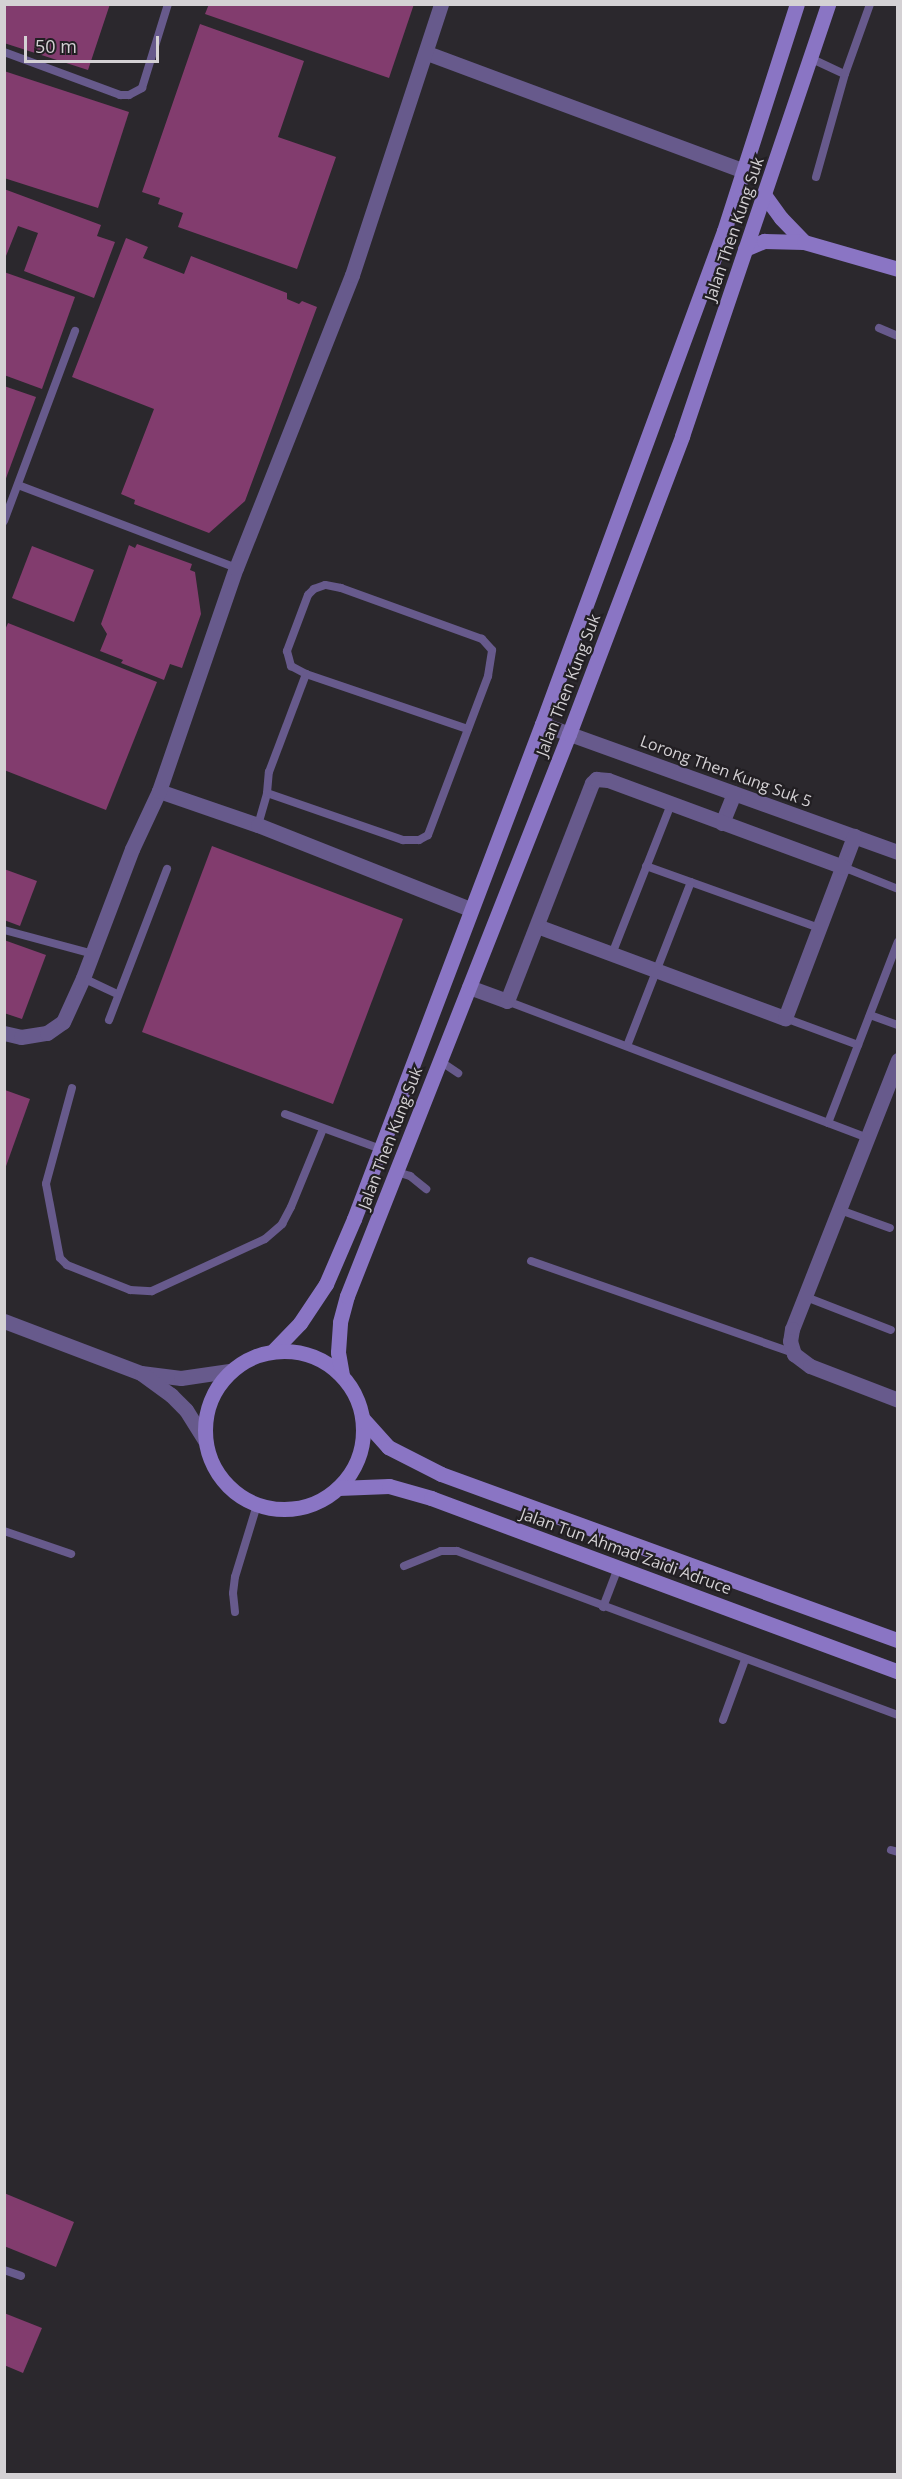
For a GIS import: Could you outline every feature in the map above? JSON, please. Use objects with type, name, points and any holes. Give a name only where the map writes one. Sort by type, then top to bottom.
[{"type":"street","points":[[4,1033],[21,1037],[47,1033],[63,1022],[83,978],[132,849],[159,791],[236,568],[352,275],[427,53],[441,4]]},
{"type":"street","name":"Jalan Then Kung Suk","points":[[274,1350],[300,1323],[326,1284],[381,1149],[542,724],[720,242],[797,4]]},
{"type":"street","name":"Jalan Then Kung Suk","points":[[342,1375],[338,1352],[340,1322],[346,1296],[569,734],[682,436],[828,4]]},
{"type":"street","points":[[427,53],[742,170]]},
{"type":"street","points":[[765,196],[781,218],[804,242]]},
{"type":"street","points":[[746,249],[764,241],[804,242],[897,269]]},
{"type":"street","name":"Lorong Then Kung Suk 5","points":[[542,724],[897,852]]},
{"type":"street","points":[[469,987],[507,1001],[592,783],[596,779],[608,780],[843,867]]},
{"type":"street","points":[[159,791],[258,825],[470,909]]},
{"type":"street","points":[[722,822],[734,793]]},
{"type":"street","points":[[537,927],[786,1018],[854,836]]},
{"type":"street","points":[[897,1060],[792,1329],[790,1341],[794,1354],[810,1365],[897,1400]]},
{"type":"street","points":[[4,1321],[141,1373],[181,1378],[229,1371]]},
{"type":"street","points":[[141,1373],[171,1395],[186,1410],[205,1440],[211,1461],[222,1480],[238,1495],[257,1505],[279,1509],[300,1508],[321,1500],[338,1488],[357,1460],[362,1444],[363,1419],[356,1395],[342,1375],[328,1362],[311,1354],[293,1350],[274,1350],[250,1357],[229,1371],[211,1399],[206,1415],[205,1440]]},
{"type":"street","name":"Jalan Tun Ahmad Zaidi Adruce","points":[[363,1419],[388,1447],[441,1474],[897,1640]]},
{"type":"street","name":"Jalan Tun Ahmad Zaidi Adruce","points":[[338,1488],[378,1485],[420,1495],[897,1672]]},
{"type":"lane","points":[[4,52],[120,95],[129,95],[142,88],[168,4]]},
{"type":"lane","points":[[816,177],[844,74],[870,4]]},
{"type":"lane","points":[[810,58],[844,74]]},
{"type":"lane","points":[[879,328],[897,336]]},
{"type":"lane","points":[[4,521],[75,331]]},
{"type":"lane","points":[[18,485],[236,568]]},
{"type":"lane","points":[[267,793],[403,840],[419,840],[432,829],[488,676],[492,660],[489,644],[341,588],[325,585],[314,589],[308,596],[287,651],[291,666],[306,674],[468,729]]},
{"type":"lane","points":[[258,825],[267,793],[269,772],[306,674]]},
{"type":"lane","points":[[612,954],[671,804]]},
{"type":"lane","points":[[646,866],[819,928]]},
{"type":"lane","points":[[843,867],[897,889]]},
{"type":"lane","points":[[109,1020],[117,994],[167,869]]},
{"type":"lane","points":[[627,1046],[691,882]]},
{"type":"lane","points":[[4,930],[93,954]]},
{"type":"lane","points":[[828,1123],[897,942]]},
{"type":"lane","points":[[83,978],[117,994]]},
{"type":"lane","points":[[507,1001],[868,1138]]},
{"type":"lane","points":[[870,1015],[897,1025]]},
{"type":"lane","points":[[786,1018],[858,1045]]},
{"type":"lane","points":[[440,1061],[458,1073]]},
{"type":"lane","points":[[72,1088],[46,1184],[60,1258],[67,1265],[130,1290],[152,1291],[265,1239],[282,1224],[291,1207],[323,1129]]},
{"type":"lane","points":[[285,1114],[381,1149]]},
{"type":"lane","points":[[397,1172],[410,1176],[426,1189]]},
{"type":"lane","points":[[840,1210],[890,1228]]},
{"type":"lane","points":[[531,1261],[794,1354]]},
{"type":"lane","points":[[806,1297],[891,1330]]},
{"type":"lane","points":[[235,1612],[233,1593],[235,1577],[257,1505]]},
{"type":"lane","points":[[4,1532],[71,1554]]},
{"type":"lane","points":[[404,1566],[441,1551],[457,1551],[897,1715]]},
{"type":"lane","points":[[603,1607],[618,1568]]},
{"type":"lane","points":[[723,1720],[745,1660]]},
{"type":"lane","points":[[4,2270],[21,2276]]},
{"type":"building","points":[[4,4],[110,4],[88,70],[4,43]]},
{"type":"building","points":[[209,4],[414,4],[389,78],[205,14]]},
{"type":"building","points":[[200,24],[304,61],[278,137],[336,157],[297,269],[178,227],[183,213],[158,204],[160,198],[142,192]]},
{"type":"building","points":[[4,71],[129,112],[98,208],[4,178]]},
{"type":"building","points":[[4,189],[101,225],[97,236],[115,242],[94,298],[24,271],[38,233],[18,226],[4,261]]},
{"type":"building","points":[[126,238],[148,247],[143,258],[184,274],[191,256],[287,293],[287,299],[299,304],[302,301],[317,307],[245,501],[209,533],[134,504],[135,500],[121,494],[154,409],[72,377]]},
{"type":"building","points":[[4,272],[75,297],[42,389],[4,375]]},
{"type":"building","points":[[4,386],[36,397],[5,481],[4,481]]},
{"type":"building","points":[[137,544],[192,564],[190,570],[195,572],[201,614],[182,668],[170,664],[164,680],[121,663],[123,660],[100,651],[107,634],[101,624],[129,545],[135,548]]},
{"type":"building","points":[[32,546],[94,570],[74,622],[12,598]]},
{"type":"building","points":[[8,623],[157,682],[106,810],[4,770],[4,632]]},
{"type":"building","points":[[212,846],[403,919],[333,1104],[142,1032]]},
{"type":"building","points":[[4,869],[37,881],[20,926],[4,920]]},
{"type":"building","points":[[4,940],[46,955],[22,1019],[4,1013]]},
{"type":"building","points":[[5,1090],[30,1099],[5,1169]]},
{"type":"building","points":[[4,2193],[74,2222],[56,2267],[4,2246]]},
{"type":"building","points":[[4,2313],[42,2328],[23,2373],[4,2365]]}]
